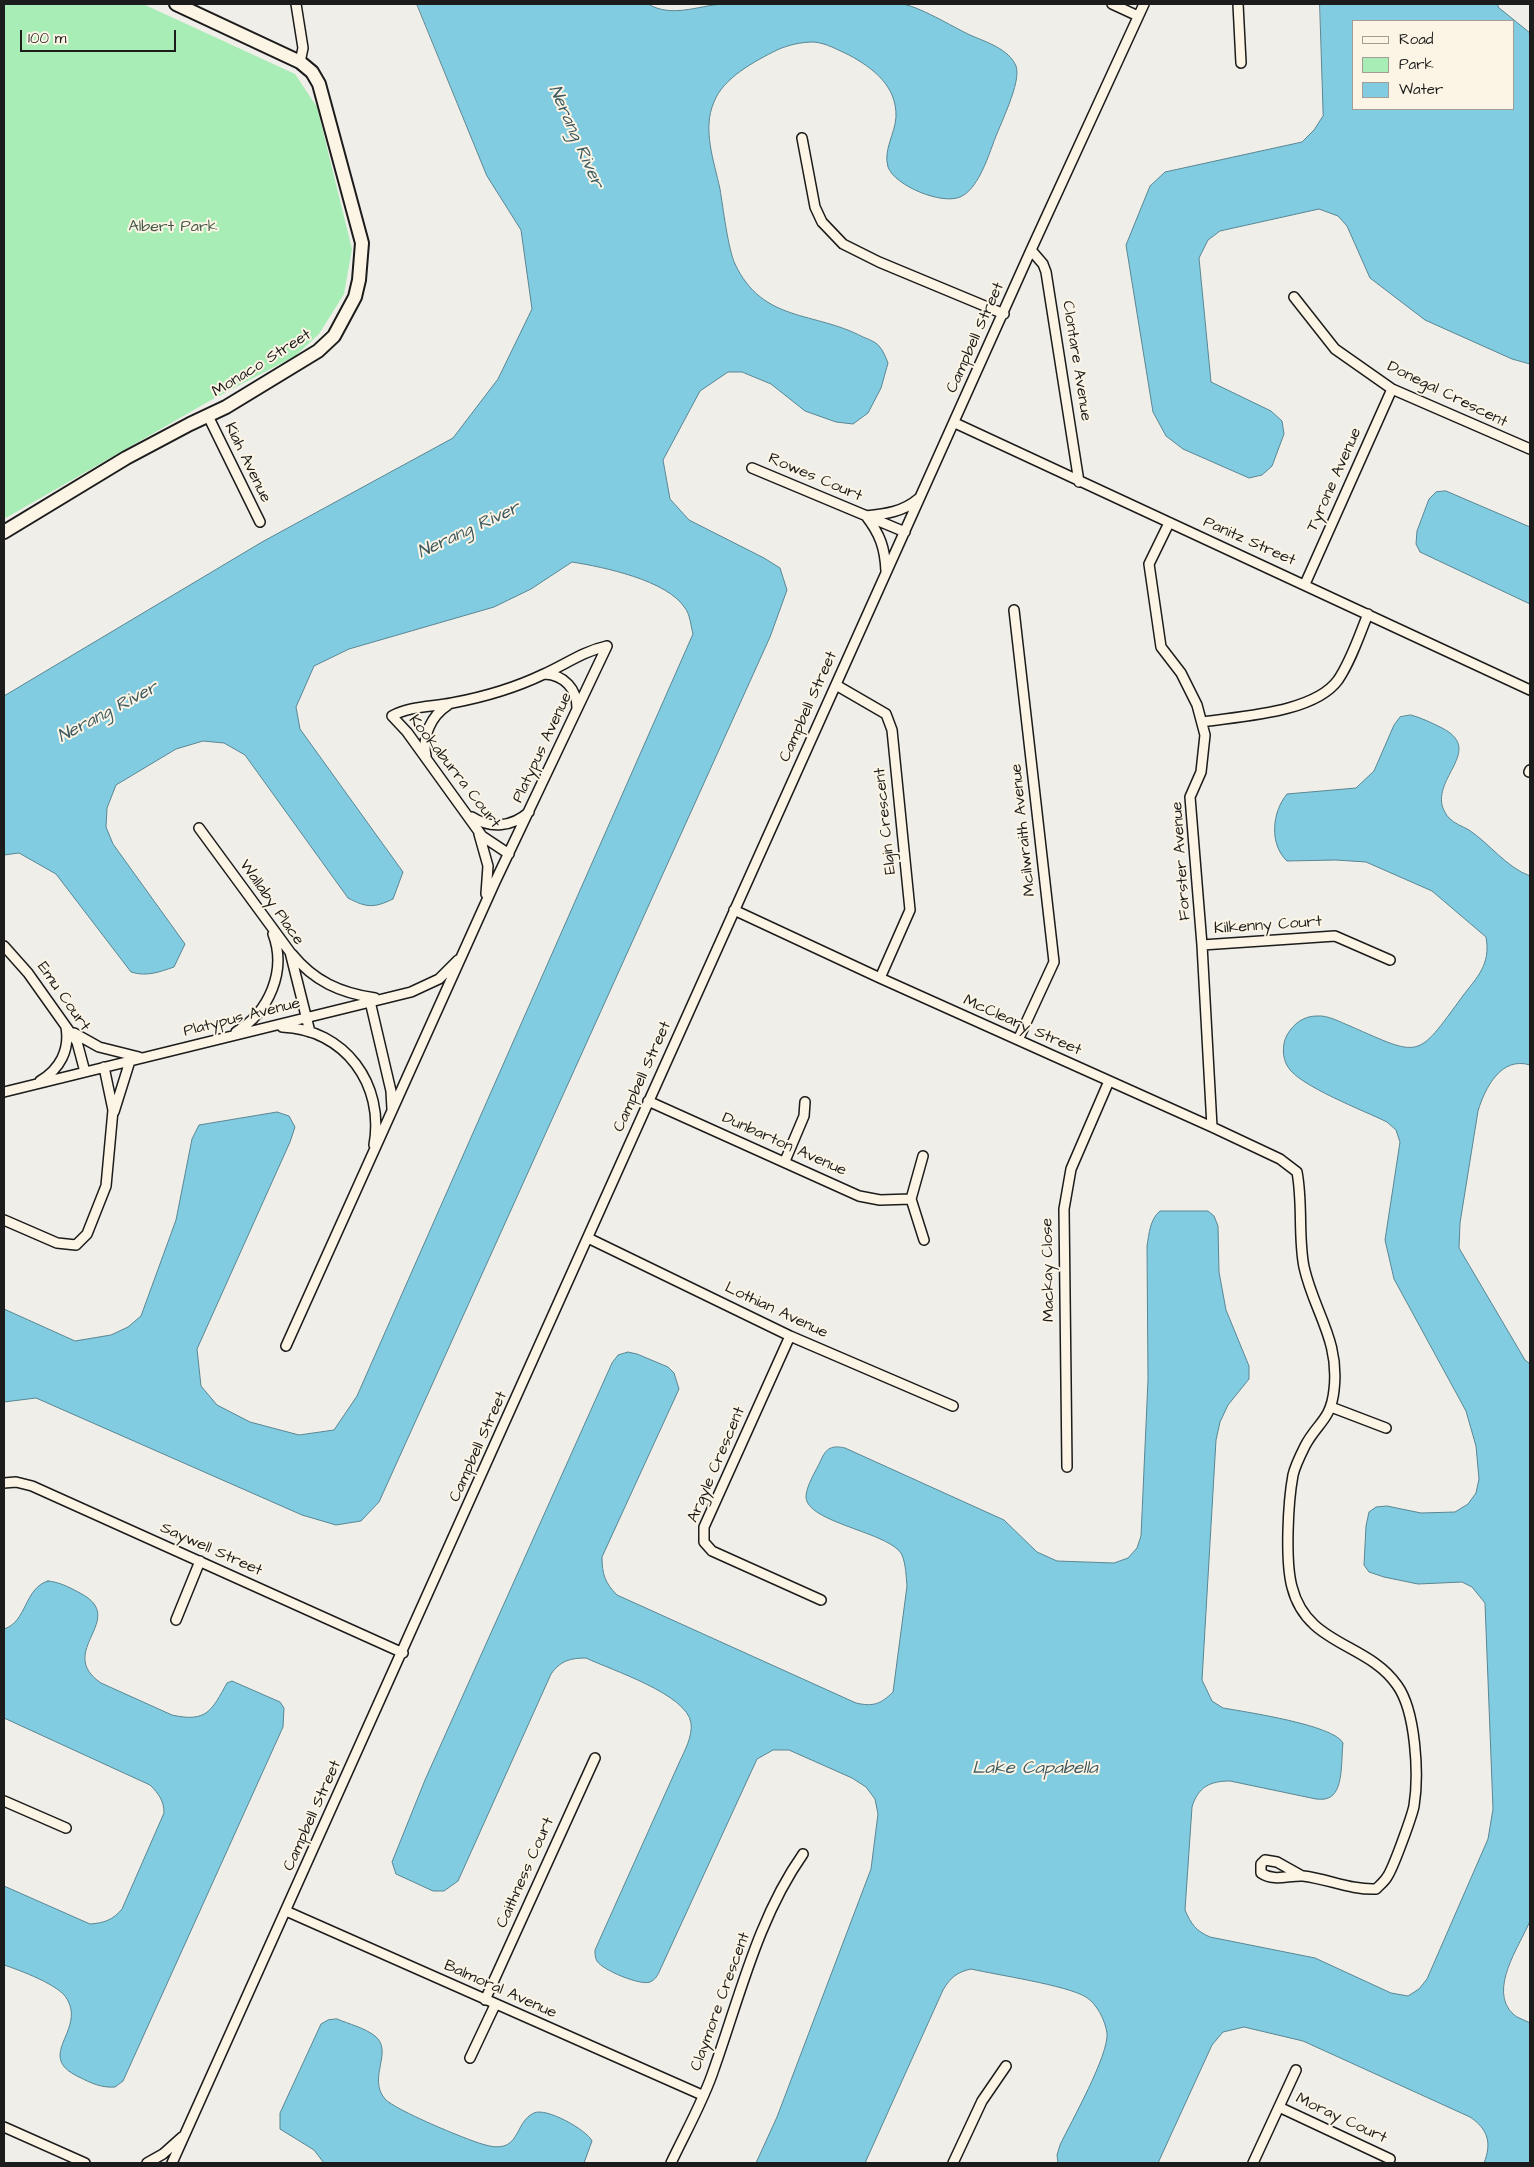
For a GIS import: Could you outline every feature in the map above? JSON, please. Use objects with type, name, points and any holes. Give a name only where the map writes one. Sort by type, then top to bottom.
[{"type":"street","points":[[176,4],[300,62],[303,48],[296,4]]},
{"type":"street","points":[[1112,4],[1138,16]]},
{"type":"street","name":"Campbell Street","points":[[172,2163],[403,1653],[648,1101],[955,423],[1031,250],[1144,4]]},
{"type":"street","points":[[1238,4],[1241,64]]},
{"type":"street","name":"Monaco Street","points":[[4,532],[126,458],[208,416],[318,351],[334,336],[346,316],[359,280],[362,243],[353,204],[318,84],[312,72],[300,62]]},
{"type":"street","points":[[802,138],[816,207],[822,222],[832,234],[857,252],[1004,314]]},
{"type":"street","name":"Clontare Avenue","points":[[1031,250],[1043,264],[1046,272],[1079,482]]},
{"type":"street","name":"Donegal Crescent","points":[[1294,297],[1335,349],[1392,389],[1530,449]]},
{"type":"street","name":"Tyrone Avenue","points":[[1305,584],[1392,389]]},
{"type":"street","name":"Kiah Avenue","points":[[208,416],[260,522]]},
{"type":"street","name":"Panitz Street","points":[[955,423],[1530,690]]},
{"type":"street","name":"Rowes Court","points":[[752,468],[905,532]]},
{"type":"street","name":"Rowes Court","points":[[866,516],[889,513],[909,507],[921,497]]},
{"type":"street","name":"Rowes Court","points":[[866,516],[880,534],[885,553],[886,574]]},
{"type":"street","name":"Forster Avenue","points":[[1170,523],[1149,564],[1161,647],[1181,673],[1197,705],[1204,735],[1201,772],[1190,798],[1202,945],[1212,1127]]},
{"type":"street","name":"Mcilwraith Avenue","points":[[1014,610],[1054,962],[1018,1040]]},
{"type":"street","points":[[1202,722],[1301,705],[1322,695],[1338,680],[1344,670],[1368,614]]},
{"type":"street","name":"Kookaburra Court","points":[[509,854],[486,839],[392,716],[405,710],[450,704],[502,691],[544,674],[585,652],[608,646]]},
{"type":"street","name":"Platypus Avenue","points":[[286,1346],[468,943],[608,646]]},
{"type":"street","points":[[544,674],[562,679],[571,688],[576,698],[576,713]]},
{"type":"street","name":"Elgin Crescent","points":[[836,685],[886,714],[892,730],[910,910],[880,978]]},
{"type":"street","points":[[429,762],[425,746],[428,730],[437,714],[450,704]]},
{"type":"street","points":[[464,810],[481,822],[498,825],[520,818],[534,804]]},
{"type":"street","points":[[476,826],[488,866],[486,905]]},
{"type":"street","name":"Wallaby Place","points":[[199,828],[288,950],[310,1032]]},
{"type":"street","name":"McCleary Street","points":[[734,910],[880,978],[1212,1127],[1280,1159],[1297,1172],[1301,1194],[1304,1265],[1310,1291],[1323,1318],[1334,1350],[1334,1388],[1331,1407]]},
{"type":"street","points":[[227,1037],[251,1021],[272,991],[278,956],[270,924]]},
{"type":"street","name":"Kilkenny Court","points":[[1202,945],[1335,936],[1390,960]]},
{"type":"street","name":"Platypus Avenue","points":[[4,1092],[306,1018],[369,1000],[419,990],[439,979],[457,961],[468,943]]},
{"type":"street","name":"Emu Court","points":[[4,946],[28,973],[78,1043],[85,1072]]},
{"type":"street","points":[[288,950],[310,973],[328,985],[340,991],[369,1000],[391,1091],[392,1107],[390,1118]]},
{"type":"street","points":[[66,1025],[82,1038],[99,1047],[143,1058]]},
{"type":"street","points":[[31,1085],[48,1076],[61,1062],[67,1042],[66,1025]]},
{"type":"street","points":[[263,1028],[291,1027],[310,1032],[333,1042],[344,1050],[357,1064],[366,1080],[373,1099],[376,1120],[371,1158]]},
{"type":"street","points":[[113,1115],[130,1061]]},
{"type":"street","points":[[4,1220],[61,1245],[74,1246],[88,1232],[104,1194],[113,1115],[112,1097],[104,1068]]},
{"type":"street","name":"Mackay Close","points":[[1067,1467],[1064,1209],[1071,1169],[1108,1081]]},
{"type":"street","name":"Dunbarton Avenue","points":[[648,1101],[785,1161],[859,1196],[880,1200],[911,1199]]},
{"type":"street","points":[[785,1161],[804,1116],[805,1102]]},
{"type":"street","points":[[924,1156],[911,1199],[924,1240]]},
{"type":"street","name":"Lothian Avenue","points":[[588,1238],[790,1336],[953,1406]]},
{"type":"street","name":"Argyle Crescent","points":[[790,1336],[704,1528],[704,1542],[712,1551],[821,1600]]},
{"type":"street","points":[[1302,1876],[1362,1889],[1376,1889],[1388,1877],[1414,1807],[1416,1774],[1411,1716],[1398,1685],[1373,1661],[1326,1636],[1301,1611],[1292,1587],[1288,1560],[1293,1474],[1306,1444],[1320,1427],[1331,1407],[1386,1428]]},
{"type":"street","name":"Saywell Street","points":[[4,1483],[16,1482],[32,1486],[403,1653]]},
{"type":"street","points":[[176,1620],[200,1561]]},
{"type":"street","name":"Caithness Court","points":[[485,2000],[595,1758]]},
{"type":"street","points":[[4,1801],[66,1828]]},
{"type":"street","name":"Claymore Crescent","points":[[671,2163],[714,2071],[742,1980],[785,1880],[802,1854]]},
{"type":"street","name":"Balmoral Avenue","points":[[286,1911],[702,2095]]},
{"type":"street","points":[[470,2058],[496,2005]]},
{"type":"street","points":[[953,2163],[982,2101],[1006,2066]]},
{"type":"street","points":[[1253,2163],[1296,2070]]},
{"type":"street","name":"Moray Court","points":[[1279,2107],[1390,2159]]},
{"type":"street","points":[[4,2127],[85,2163]]},
{"type":"street","points":[[146,2163],[166,2152],[185,2134]]},
{"type":"green space","name":"Albert Park","points":[[4,4],[143,4],[295,74],[317,107],[352,249],[344,294],[319,334],[295,356],[213,399],[4,519]]},
{"type":"water","name":"Nerang River","points":[[743,3],[901,4],[925,12],[1003,51],[1013,60],[1017,73],[1013,93],[981,174],[966,193],[952,199],[931,196],[920,192],[909,187],[892,174],[888,167],[887,154],[896,117],[895,106],[888,87],[867,66],[832,47],[809,42],[777,50],[741,71],[718,93],[709,123],[710,145],[730,248],[735,264],[747,283],[760,297],[791,313],[845,329],[874,342],[882,350],[888,363],[881,388],[868,413],[853,424],[836,422],[805,411],[771,384],[742,372],[728,372],[700,391],[663,460],[670,499],[689,520],[780,568],[787,590],[770,637],[379,1502],[361,1521],[336,1525],[302,1515],[36,1398],[4,1402],[4,1309],[75,1341],[111,1335],[128,1327],[141,1316],[176,1220],[192,1139],[199,1125],[277,1112],[289,1116],[295,1127],[290,1142],[197,1349],[201,1386],[217,1405],[250,1422],[299,1435],[334,1430],[357,1396],[693,634],[688,614],[676,598],[650,582],[617,571],[572,562],[531,589],[494,607],[349,649],[314,666],[296,707],[300,729],[403,872],[393,899],[381,904],[371,906],[360,904],[348,898],[245,755],[224,743],[203,741],[176,749],[116,785],[107,808],[106,827],[113,844],[185,944],[174,967],[148,974],[131,972],[56,874],[19,853],[4,855],[4,696],[262,542],[453,438],[498,379],[532,309],[521,230],[487,176],[417,4],[648,4],[657,8],[675,11]]},
{"type":"water","points":[[1320,4],[1498,4],[1498,7],[1514,20],[1530,33],[1530,364],[1512,359],[1425,320],[1370,278],[1347,226],[1338,216],[1319,209],[1220,231],[1208,240],[1199,258],[1211,382],[1271,411],[1282,421],[1284,434],[1272,466],[1262,475],[1249,478],[1183,449],[1166,436],[1153,412],[1126,245],[1150,186],[1165,172],[1302,142],[1314,130],[1323,116]]},
{"type":"water","points":[[1446,491],[1530,527],[1530,604],[1420,552],[1416,544],[1417,531],[1429,499],[1436,492]]},
{"type":"water","name":"Lake Capabella","points":[[1411,715],[1442,728],[1454,736],[1458,745],[1458,754],[1442,794],[1442,805],[1449,818],[1477,836],[1513,867],[1530,876],[1530,1065],[1520,1063],[1511,1065],[1503,1070],[1490,1084],[1481,1102],[1460,1223],[1459,1248],[1525,1360],[1530,1364],[1530,1921],[1508,1968],[1504,1981],[1504,1993],[1506,2004],[1513,2014],[1530,2023],[1530,2163],[1484,2163],[1488,2149],[1487,2137],[1481,2126],[1470,2117],[1303,2041],[1244,2027],[1223,2032],[1212,2045],[1158,2163],[1058,2163],[1057,2155],[1060,2145],[1102,2057],[1107,2033],[1102,2018],[1090,2000],[1063,1988],[971,1969],[954,1976],[943,1990],[865,2163],[756,2163],[777,2117],[871,1869],[878,1814],[875,1799],[866,1787],[852,1778],[789,1750],[773,1750],[757,1759],[655,1979],[645,1983],[639,1982],[606,1969],[597,1961],[595,1950],[686,1749],[691,1733],[691,1723],[686,1712],[663,1693],[586,1658],[575,1659],[562,1663],[551,1674],[458,1881],[444,1891],[433,1891],[396,1874],[392,1862],[425,1780],[612,1363],[618,1355],[628,1352],[668,1367],[674,1373],[679,1389],[602,1557],[607,1582],[617,1595],[856,1703],[876,1704],[893,1692],[907,1586],[906,1570],[902,1555],[895,1547],[833,1520],[809,1505],[806,1496],[808,1487],[827,1450],[833,1447],[845,1448],[1004,1520],[1037,1552],[1057,1561],[1114,1563],[1128,1558],[1137,1548],[1141,1536],[1148,1380],[1147,1246],[1149,1232],[1154,1218],[1160,1211],[1208,1211],[1214,1216],[1218,1226],[1219,1272],[1226,1310],[1249,1366],[1249,1379],[1228,1405],[1220,1422],[1216,1440],[1202,1680],[1212,1701],[1223,1708],[1307,1725],[1336,1736],[1343,1743],[1342,1766],[1337,1789],[1333,1795],[1326,1799],[1316,1799],[1230,1781],[1216,1782],[1201,1790],[1192,1807],[1185,1910],[1194,1926],[1210,1937],[1315,1958],[1391,1993],[1408,1996],[1419,1989],[1427,1979],[1488,1839],[1493,1809],[1485,1603],[1472,1587],[1462,1582],[1418,1584],[1369,1572],[1364,1565],[1366,1526],[1369,1512],[1376,1507],[1387,1506],[1421,1513],[1455,1512],[1468,1504],[1476,1493],[1479,1479],[1476,1446],[1466,1411],[1394,1279],[1385,1240],[1400,1142],[1396,1130],[1387,1122],[1333,1098],[1305,1082],[1288,1067],[1284,1055],[1284,1047],[1287,1035],[1296,1024],[1308,1017],[1317,1016],[1334,1019],[1405,1047],[1415,1047],[1425,1042],[1447,1018],[1481,970],[1485,963],[1486,937],[1432,891],[1366,862],[1336,860],[1287,861],[1277,846],[1275,837],[1278,810],[1287,794],[1356,788],[1374,771],[1394,725],[1400,717]]},
{"type":"water","points":[[48,1581],[72,1589],[93,1603],[98,1614],[85,1659],[89,1671],[101,1683],[172,1715],[184,1717],[201,1716],[207,1712],[217,1701],[227,1683],[232,1681],[280,1702],[284,1708],[283,1727],[123,2081],[115,2087],[92,2083],[66,2069],[61,2060],[60,2052],[71,2022],[71,2011],[67,1999],[48,1983],[4,1965],[4,1886],[90,1924],[108,1920],[122,1909],[164,1813],[160,1798],[150,1785],[4,1718],[4,1629],[17,1620],[34,1590]]},
{"type":"water","points":[[337,2019],[367,2031],[380,2042],[382,2057],[379,2074],[380,2091],[391,2104],[446,2130],[495,2147],[504,2146],[510,2142],[527,2117],[534,2113],[547,2113],[566,2121],[589,2136],[592,2141],[584,2163],[324,2163],[314,2150],[280,2129],[280,2113],[321,2024],[328,2020]]}]
